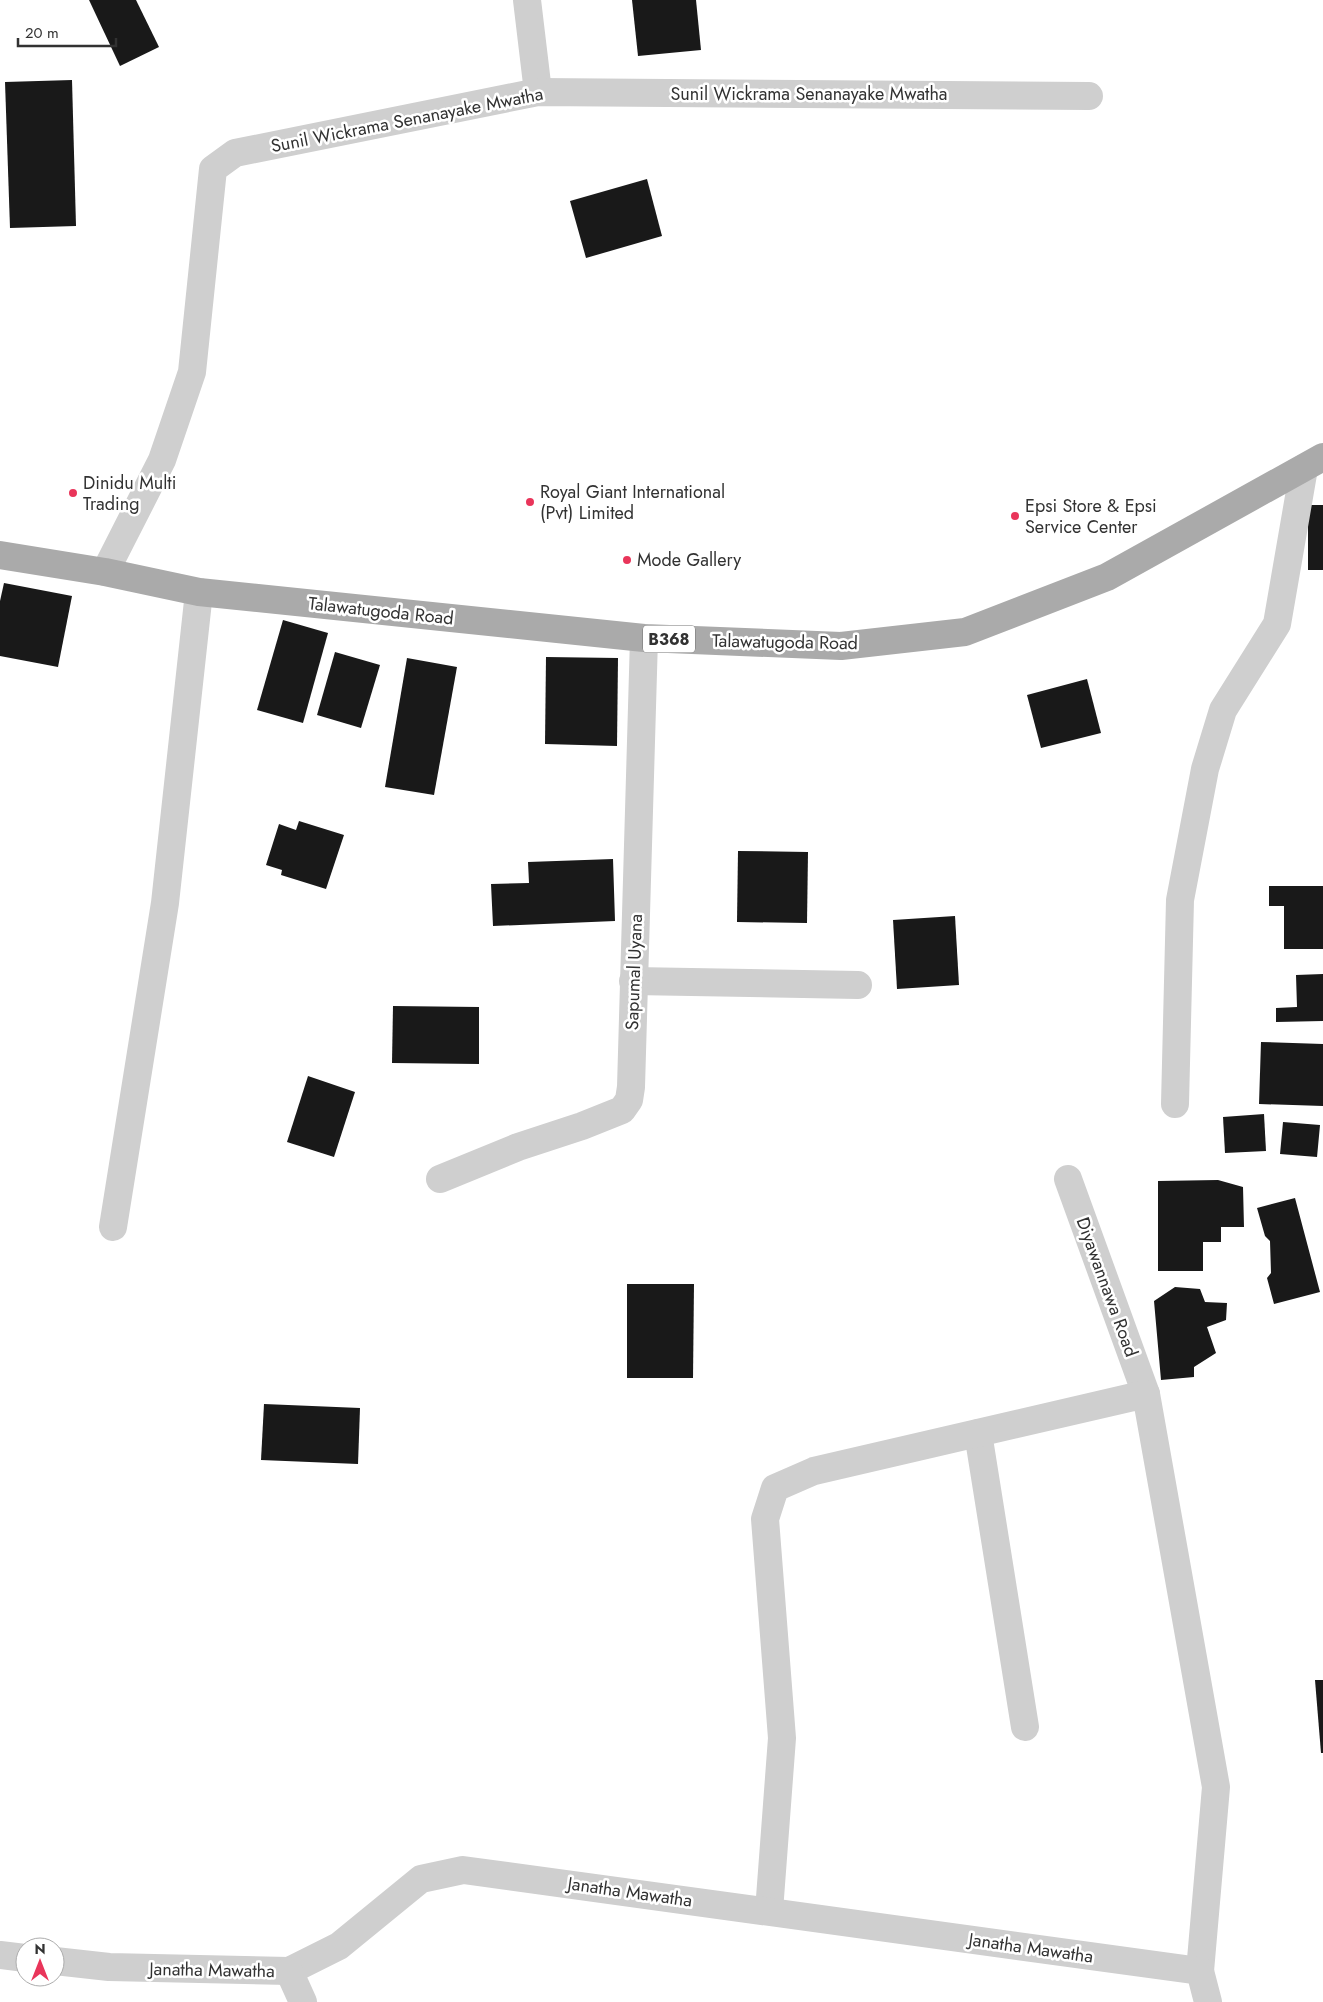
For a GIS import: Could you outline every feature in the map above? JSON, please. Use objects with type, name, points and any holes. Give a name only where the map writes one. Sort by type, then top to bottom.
[{"type":"main road","name":"Talawatugoda Road","points":[[0,555],[105,572],[199,592],[644,638],[842,646],[965,632],[1107,577],[1313,462]]},
{"type":"street","points":[[527,0],[538,92]]},
{"type":"street","name":"Sunil Wickrama Senanayake Mwatha","points":[[105,572],[162,460],[192,372],[213,169],[235,152],[538,92],[1089,96]]},
{"type":"street","points":[[1176,1104],[1180,900],[1205,769],[1223,710],[1277,624],[1313,462]]},
{"type":"street","points":[[114,1226],[166,903],[199,592]]},
{"type":"street","name":"Sapumal Uyana","points":[[440,1179],[518,1147],[582,1126],[622,1110],[629,1100],[631,1087],[644,638]]},
{"type":"street","points":[[633,981],[858,986]]},
{"type":"street","name":"Diyawannawa Road","points":[[1068,1179],[1146,1394],[1216,1787],[1200,1971]]},
{"type":"street","points":[[770,1911],[782,1738],[765,1519],[776,1488],[814,1471],[1146,1394]]},
{"type":"street","points":[[978,1433],[1025,1727]]},
{"type":"street","name":"Janatha Mawatha","points":[[65,1962],[109,1967],[289,1971],[339,1946],[422,1879],[463,1870],[1200,1971]]},
{"type":"street","points":[[0,1955],[15,1957]]},
{"type":"street","points":[[289,1971],[303,2002]]},
{"type":"street","points":[[1200,1971],[1208,2002]]},
{"type":"building","points":[[89,0],[136,0],[159,47],[120,66]]},
{"type":"building","points":[[632,0],[696,0],[701,50],[638,56]]},
{"type":"building","points":[[72,80],[76,226],[10,228],[5,82]]},
{"type":"building","points":[[647,179],[662,236],[586,258],[570,201]]},
{"type":"building","points":[[1308,505],[1323,505],[1323,570],[1308,570]]},
{"type":"building","points":[[4,583],[72,596],[58,667],[0,656],[0,601]]},
{"type":"building","points":[[283,620],[328,633],[303,723],[257,710]]},
{"type":"building","points":[[335,652],[380,665],[361,728],[317,715]]},
{"type":"building","points":[[546,657],[618,658],[617,746],[545,744]]},
{"type":"building","points":[[407,658],[457,667],[434,795],[385,787]]},
{"type":"building","points":[[1087,679],[1101,733],[1041,748],[1027,695]]},
{"type":"building","points":[[299,821],[344,835],[326,889],[281,875],[282,870],[266,865],[279,824],[296,830]]},
{"type":"building","points":[[738,851],[808,852],[807,923],[737,922]]},
{"type":"building","points":[[613,859],[615,921],[493,926],[491,884],[529,883],[528,862]]},
{"type":"building","points":[[1269,886],[1323,886],[1323,949],[1284,949],[1284,906],[1269,906]]},
{"type":"building","points":[[955,916],[959,985],[897,989],[893,920]]},
{"type":"building","points":[[1323,974],[1323,1021],[1276,1022],[1276,1008],[1297,1007],[1296,975]]},
{"type":"building","points":[[393,1006],[479,1007],[479,1064],[392,1063]]},
{"type":"building","points":[[1261,1042],[1323,1044],[1323,1106],[1259,1104]]},
{"type":"building","points":[[308,1076],[355,1092],[334,1157],[287,1142]]},
{"type":"building","points":[[1264,1114],[1266,1151],[1225,1153],[1223,1117]]},
{"type":"building","points":[[1283,1122],[1320,1125],[1317,1157],[1280,1154]]},
{"type":"building","points":[[1218,1180],[1243,1187],[1244,1227],[1221,1227],[1221,1242],[1203,1242],[1203,1271],[1158,1271],[1158,1181]]},
{"type":"building","points":[[1295,1198],[1320,1292],[1274,1304],[1267,1278],[1271,1273],[1270,1241],[1265,1236],[1257,1208]]},
{"type":"building","points":[[627,1284],[694,1284],[693,1378],[627,1378]]},
{"type":"building","points":[[1175,1287],[1200,1289],[1205,1302],[1227,1303],[1226,1320],[1207,1327],[1216,1353],[1194,1367],[1194,1377],[1161,1380],[1154,1301]]},
{"type":"building","points":[[264,1404],[360,1408],[358,1464],[261,1460]]},
{"type":"building","points":[[1315,1680],[1323,1680],[1323,1753],[1321,1753]]},
{"type":"place","name":"Dinidu Multi Trading","points":[[73,493]]},
{"type":"place","name":"Royal Giant International (Pvt) Limited","points":[[530,502]]},
{"type":"place","name":"Epsi Store & Epsi Service Center","points":[[1015,516]]},
{"type":"place","name":"Mode Gallery","points":[[627,560]]}]
